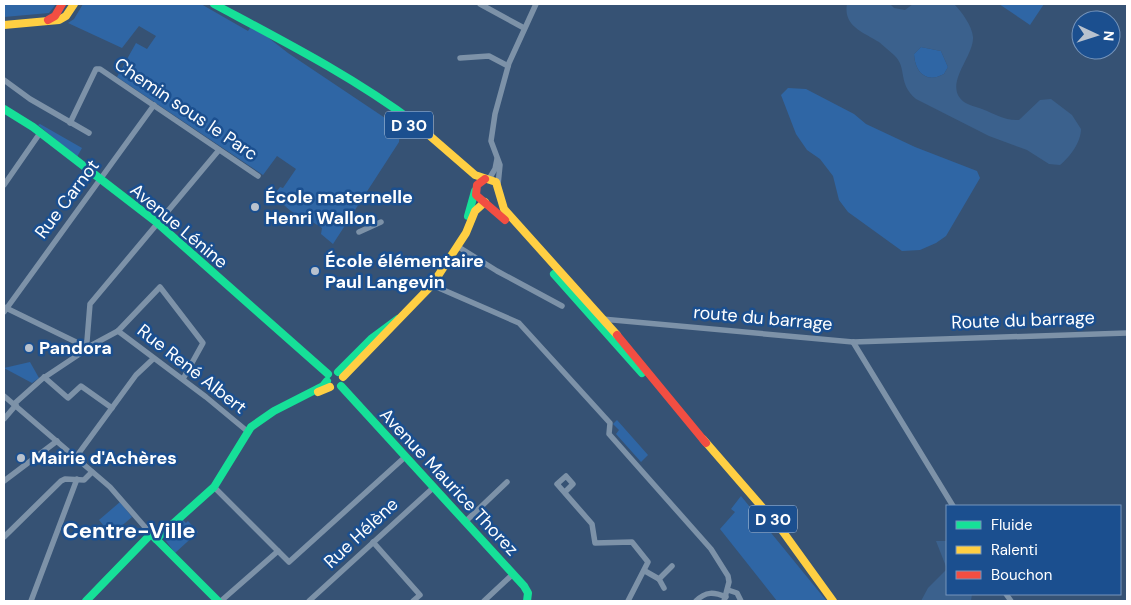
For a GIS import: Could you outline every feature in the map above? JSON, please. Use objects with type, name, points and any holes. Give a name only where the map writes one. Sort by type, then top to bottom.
[{"type":"street","points":[[48,20],[55,16],[62,4]]},
{"type":"street","points":[[4,25],[63,18],[74,4]]},
{"type":"street","name":"D 30","points":[[214,4],[314,60],[342,73],[386,101],[422,128],[473,172],[487,179]]},
{"type":"street","points":[[480,4],[524,28]]},
{"type":"street","points":[[86,601],[154,537],[214,487],[247,432],[260,419],[304,396],[340,374],[390,323],[406,314],[432,285],[459,243],[475,211],[498,196],[500,165],[496,159],[491,140],[495,114],[508,66],[536,4]]},
{"type":"street","points":[[460,58],[489,56],[508,66]]},
{"type":"street","name":"D 30","points":[[314,60],[427,139],[469,177],[476,190]]},
{"type":"street","name":"Chemin sous le Parc","points":[[70,122],[96,69],[100,69],[120,80],[258,176]]},
{"type":"street","points":[[4,80],[89,133]]},
{"type":"street","name":"Rue Carnot","points":[[4,309],[154,105]]},
{"type":"street","name":"Avenue Lénine","points":[[4,109],[40,133],[158,224],[328,381]]},
{"type":"street","points":[[4,184],[40,133]]},
{"type":"street","points":[[87,345],[90,304],[219,150]]},
{"type":"street","points":[[459,243],[479,182],[487,179],[495,169],[496,159]]},
{"type":"street","points":[[487,179],[498,185]]},
{"type":"street","points":[[476,190],[478,198],[486,203]]},
{"type":"street","name":"D 30","points":[[498,196],[504,209],[604,319],[706,443]]},
{"type":"street","name":"D 30","points":[[486,203],[499,213],[706,443],[787,536],[833,601]]},
{"type":"street","points":[[359,232],[381,222]]},
{"type":"street","points":[[459,243],[497,271],[562,306]]},
{"type":"street","points":[[432,285],[519,323],[610,423],[610,434],[711,549],[728,576],[728,590],[725,599],[711,592],[705,593],[696,601]]},
{"type":"street","points":[[4,419],[15,405],[44,377],[87,345],[118,331],[160,287],[203,343],[183,379]]},
{"type":"street","points":[[4,309],[78,343],[87,345]]},
{"type":"street","name":"route du barrage","points":[[591,315],[604,319],[853,342],[919,338]]},
{"type":"street","name":"Rue René Albert","points":[[118,331],[153,359],[183,379],[247,432]]},
{"type":"street","name":"Route du barrage","points":[[919,338],[1127,333]]},
{"type":"street","points":[[853,342],[952,505]]},
{"type":"street","points":[[76,457],[136,375],[153,359]]},
{"type":"street","points":[[328,381],[336,388],[341,386],[340,374]]},
{"type":"street","points":[[44,377],[68,398],[81,386],[112,408]]},
{"type":"street","name":"Avenue Maurice Thorez","points":[[341,386],[527,590],[528,601]]},
{"type":"street","points":[[4,396],[120,497],[154,537],[219,601],[278,551]]},
{"type":"street","points":[[4,481],[57,441]]},
{"type":"street","points":[[214,487],[289,562],[405,457]]},
{"type":"street","points":[[4,537],[61,481],[65,479],[77,480],[87,478],[92,472]]},
{"type":"street","points":[[31,601],[77,480]]},
{"type":"street","points":[[466,522],[507,482]]},
{"type":"street","name":"Rue Hélène","points":[[309,601],[434,487]]},
{"type":"street","points":[[565,492],[592,524],[595,543],[632,542],[648,562],[628,601]]},
{"type":"street","points":[[373,542],[420,595],[413,601]]},
{"type":"street","points":[[659,579],[672,566]]},
{"type":"street","points":[[645,571],[659,579],[664,588]]},
{"type":"street","points":[[484,601],[513,574]]},
{"type":"street","points":[[728,590],[737,593],[741,601]]},
{"type":"shaded area","points":[[4,4],[56,4],[49,13],[4,17]]},
{"type":"shaded area","points":[[83,4],[201,4],[248,31],[252,25],[288,53],[400,128],[399,142],[333,244],[321,234],[322,228],[289,210],[280,199],[277,191],[280,187],[283,188],[296,169],[277,156],[263,175],[117,77],[136,43],[147,49],[156,36],[139,26],[122,48],[68,23],[74,19]]},
{"type":"shaded area","points":[[847,4],[890,4],[894,8],[905,10],[913,4],[954,4],[966,19],[973,37],[969,53],[957,79],[958,95],[968,104],[1000,117],[1014,120],[1019,120],[1040,100],[1051,99],[1072,115],[1081,129],[1081,134],[1074,149],[1060,165],[1049,164],[1027,150],[989,136],[916,99],[910,93],[904,81],[901,65],[898,60],[879,42],[856,28],[848,18]],"holes":[[[921,47],[941,51],[948,67],[944,74],[932,78],[919,71],[914,54]]]},
{"type":"shaded area","points":[[999,4],[1044,4],[1030,25]]},
{"type":"shaded area","points":[[921,47],[941,51],[948,67],[944,74],[932,78],[919,71],[914,54]]},
{"type":"shaded area","points":[[788,88],[806,89],[854,114],[866,124],[915,147],[977,171],[980,178],[946,236],[920,250],[902,251],[848,212],[839,200],[833,176],[820,159],[807,150],[796,134],[781,95]]},
{"type":"shaded area","points":[[40,124],[82,148],[77,157],[38,125]]},
{"type":"shaded area","points":[[30,362],[39,378],[32,383],[4,368]]},
{"type":"shaded area","points":[[617,420],[648,455],[641,462],[616,434],[619,430],[613,424]]},
{"type":"shaded area","points":[[741,496],[827,601],[777,601],[720,529],[735,512],[731,509]]},
{"type":"shaded area","points":[[120,502],[132,517],[111,535],[99,520]]},
{"type":"shaded area","points":[[183,520],[186,523],[188,521],[198,532],[175,553],[163,537]]},
{"type":"shaded area","points":[[936,541],[946,541],[946,566]]},
{"type":"shaded area","points":[[946,570],[946,595],[972,595],[971,601],[921,601],[928,588]]},
{"type":"traffic: fast","points":[[214,4],[342,74],[415,123]]},
{"type":"traffic: fast","points":[[4,109],[33,127],[155,221],[328,374]]},
{"type":"traffic: fast","points":[[468,216],[475,191]]},
{"type":"traffic: fast","points":[[554,274],[642,373]]},
{"type":"traffic: fast","points":[[338,372],[371,339],[398,319]]},
{"type":"traffic: fast","points":[[156,539],[214,487],[251,427],[274,411],[323,386],[327,381]]},
{"type":"traffic: fast","points":[[341,386],[524,586],[528,593],[527,601]]},
{"type":"traffic: fast","points":[[86,601],[151,534],[218,601]]},
{"type":"traffic: slow","points":[[4,25],[59,20],[66,16],[74,4]]},
{"type":"traffic: slow","points":[[415,123],[475,175],[496,182],[504,209],[617,335]]},
{"type":"traffic: slow","points":[[343,377],[432,285],[466,233],[475,211],[485,202]]},
{"type":"traffic: slow","points":[[318,392],[330,387]]},
{"type":"traffic: slow","points":[[703,439],[781,529],[833,601]]},
{"type":"traffic: jam","points":[[48,20],[55,16],[62,4]]},
{"type":"traffic: jam","points":[[485,179],[477,185],[476,195],[505,220]]},
{"type":"traffic: jam","points":[[617,335],[706,443]]},
{"type":"place","name":"École maternelle Henri Wallon","points":[[255,207]]},
{"type":"place","name":"École élémentaire Paul Langevin","points":[[315,271]]},
{"type":"place","name":"Pandora","points":[[29,348]]},
{"type":"place","name":"Mairie d'Achères","points":[[21,458]]},
{"type":"district","name":"Centre-Ville","points":[[129,530]]}]
